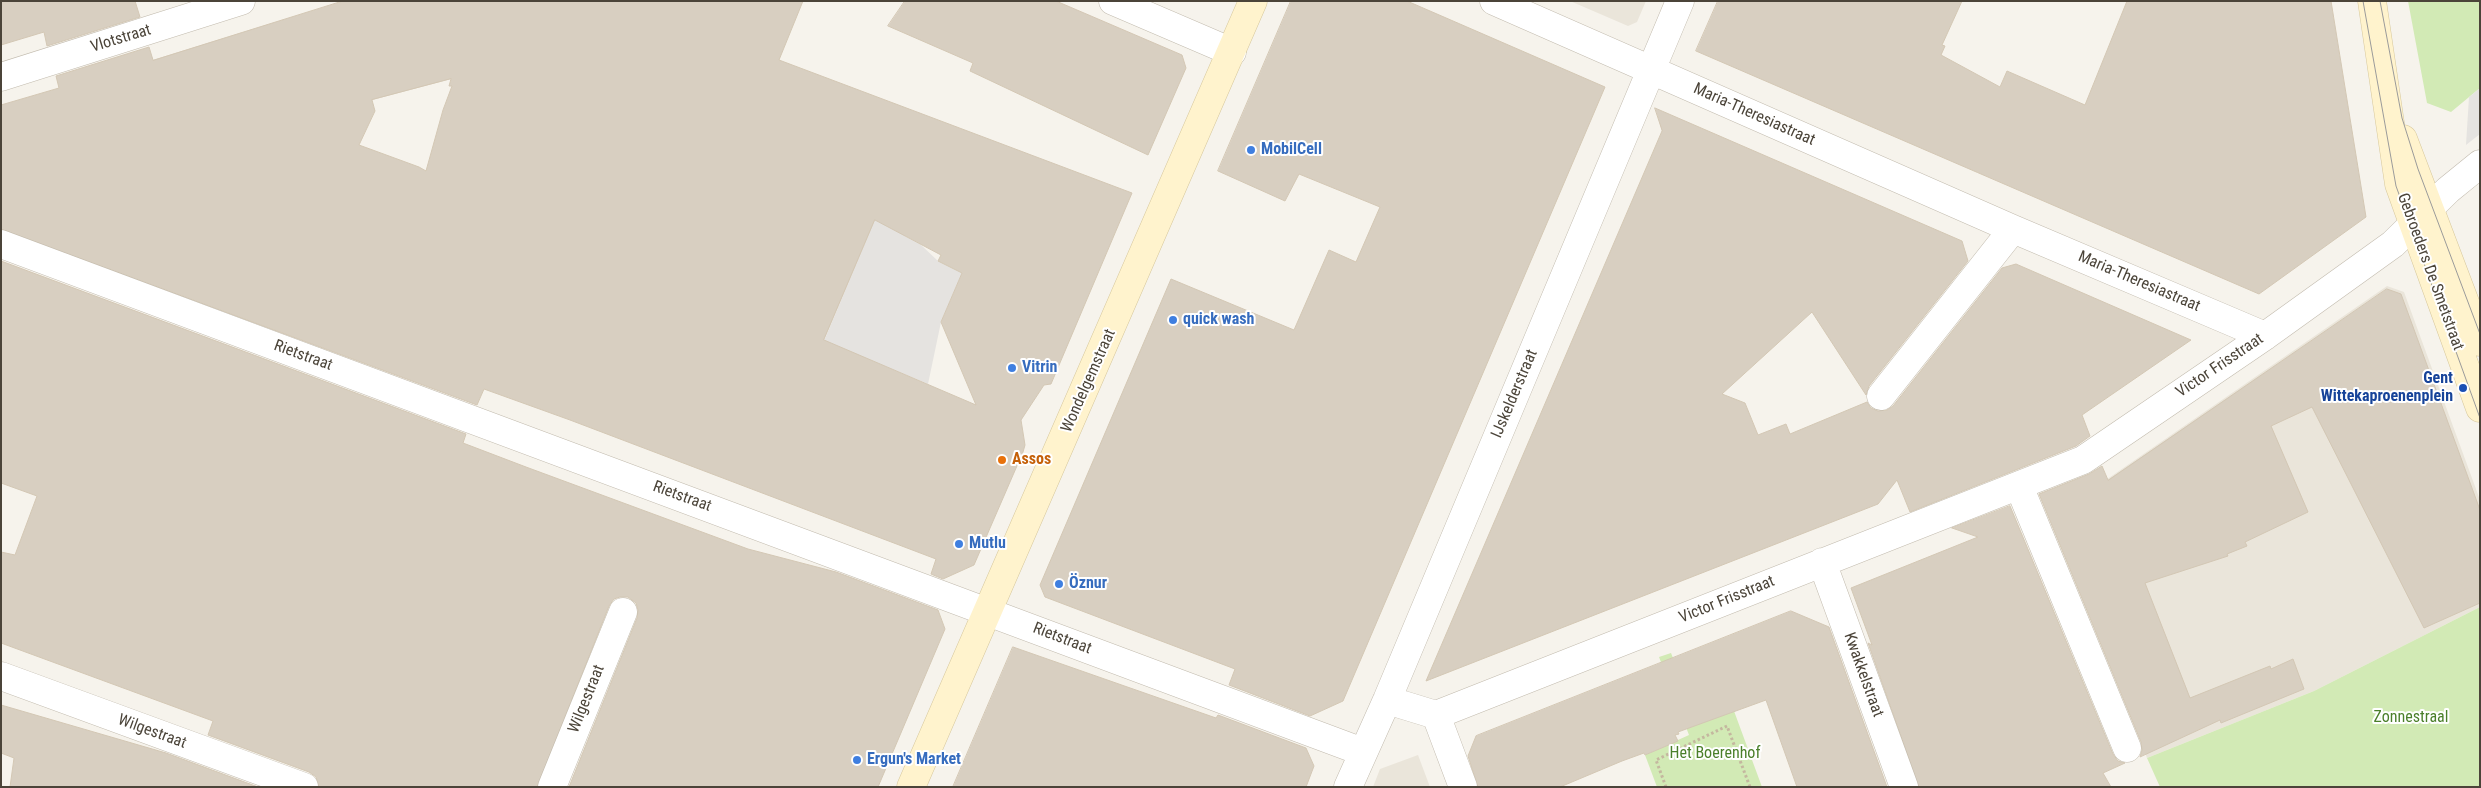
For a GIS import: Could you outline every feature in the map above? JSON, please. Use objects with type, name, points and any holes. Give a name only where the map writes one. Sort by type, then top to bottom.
[{"type":"street","name":"Vlotstraat","points":[[1,77],[241,1]]},
{"type":"street","points":[[1113,1],[1232,52]]},
{"type":"street","name":"Wondelgemstraat","points":[[911,787],[1253,1]]},
{"type":"street","name":"Maria-Theresiastraat","points":[[1494,1],[2013,229],[2265,336]]},
{"type":"street","name":"IJskelderstraat","points":[[1348,787],[1387,700],[1680,1]]},
{"type":"street","name":"Gebroeders De Smetstraat","points":[[2372,1],[2399,184],[2480,342]]},
{"type":"street","name":"Victor Frisstraat","points":[[1436,715],[2083,460],[2265,336],[2393,244],[2480,164]]},
{"type":"street","name":"Gebroeders De Smetstraat","points":[[2417,220],[2480,408]]},
{"type":"street","points":[[1881,396],[2013,229]]},
{"type":"street","name":"Rietstraat","points":[[1,244],[1363,752]]},
{"type":"street","points":[[2019,486],[2128,748]]},
{"type":"street","name":"Kwakkelstraat","points":[[1822,562],[1904,787]]},
{"type":"street","name":"Wilgestraat","points":[[552,787],[623,612]]},
{"type":"street","name":"Wilgestraat","points":[[1,676],[304,787]]},
{"type":"street","points":[[1387,700],[1436,715],[1463,787]]},
{"type":"path","points":[[1666,787],[1656,760],[1727,726],[1750,787]]},
{"type":"shaded area","points":[[1570,1],[1646,1],[1637,22],[1628,26]]},
{"type":"shaded area","points":[[2480,88],[2480,134],[2466,145],[2469,97]]},
{"type":"shaded area","points":[[878,212],[910,225],[905,236],[920,244],[938,261],[962,273],[941,322],[928,384],[872,361],[821,348]]},
{"type":"shaded area","points":[[2387,286],[2404,292],[2480,500],[2480,607],[2314,691],[2147,758],[2049,503],[2103,482]]},
{"type":"shaded area","points":[[1418,755],[1430,787],[1373,787],[1380,769]]},
{"type":"green space","points":[[2408,1],[2480,1],[2480,88],[2451,112],[2427,103]]},
{"type":"green space","name":"Zonnestraal","points":[[2480,607],[2480,787],[2160,787],[2147,758],[2314,691]]},
{"type":"green space","name":"Het Boerenhof","points":[[1671,653],[1698,722],[1734,711],[1762,787],[1657,787],[1645,755],[1689,735],[1659,657]]},
{"type":"building","points":[[1,1],[135,1],[140,17],[47,46],[44,32],[1,45]]},
{"type":"building","points":[[343,1],[803,1],[779,60],[1132,193],[1051,384],[1044,385],[1021,420],[1025,445],[1023,452],[974,565],[943,579],[931,574],[936,559],[570,420],[484,389],[477,405],[1,229],[1,105],[59,88],[56,76],[149,47],[153,60]],"holes":[[[451,79],[449,86],[452,86],[443,110],[426,171],[359,145],[375,111],[372,100]],[[875,220],[941,255],[938,261],[962,273],[941,322],[976,405],[824,340]]]},
{"type":"building","points":[[905,1],[1056,1],[1182,55],[1186,68],[1148,155],[970,71],[973,63],[888,26]]},
{"type":"building","points":[[1291,1],[1407,1],[1605,87],[1343,701],[1310,716],[1229,685],[1235,669],[1045,597],[1040,585],[1171,279],[1294,330],[1329,250],[1356,262],[1380,207],[1299,174],[1285,201],[1218,171]]},
{"type":"building","points":[[1718,1],[1962,1],[1942,45],[1945,46],[1941,55],[2000,87],[2007,71],[2085,105],[2127,1],[2331,1],[2366,217],[2259,294],[1696,51]]},
{"type":"building","points":[[1655,108],[1962,241],[1968,261],[1869,386],[1866,395],[1812,312],[1722,394],[1745,403],[1758,435],[1786,424],[1790,434],[1867,402],[1871,408],[1878,411],[1887,410],[1893,406],[2002,268],[2016,264],[2191,340],[2082,415],[2090,436],[2076,446],[1910,512],[1897,480],[1878,504],[1426,681],[1662,131]]},
{"type":"building","points":[[1,261],[466,434],[463,443],[526,467],[748,549],[836,572],[938,610],[945,629],[878,787],[569,787],[637,618],[638,610],[636,603],[628,597],[614,599],[609,606],[537,787],[319,787],[316,777],[309,772],[208,735],[213,721],[1,643],[1,552],[15,555],[37,496],[1,483]]},
{"type":"building","points":[[2387,289],[2401,294],[2480,510],[2480,603],[2424,628],[2312,407],[2271,426],[2308,512],[2245,542],[2247,546],[2227,554],[2228,556],[2145,583],[2190,698],[2270,666],[2271,669],[2293,659],[2304,689],[2221,723],[2220,720],[2140,757],[2142,750],[2141,742],[2039,494],[2089,474],[2102,466],[2108,480]]},
{"type":"building","points":[[2010,506],[2113,754],[2118,761],[2125,763],[2103,773],[2111,787],[1919,787],[1868,643],[1872,645],[1851,588],[1978,537],[1952,528]]},
{"type":"building","points":[[1791,611],[1829,627],[1887,787],[1797,787],[1766,700],[1678,732],[1679,734],[1675,735],[1678,741],[1645,755],[1644,753],[1622,761],[1560,787],[1478,787],[1468,756],[1476,736]]},
{"type":"building","points":[[1013,647],[1216,718],[1218,715],[1306,748],[1314,766],[1306,787],[953,787]]},
{"type":"building","points":[[1,705],[166,753],[258,787],[10,787],[14,758],[1,753]]},
{"type":"tram line","points":[[2363,1],[2396,186],[2480,418]]},
{"type":"tram line","points":[[2380,1],[2402,118],[2418,169],[2480,334]]},
{"type":"place","name":"MobilCell","points":[[1251,150]]},
{"type":"place","name":"quick wash","points":[[1173,320]]},
{"type":"place","name":"Vitrin","points":[[1012,368]]},
{"type":"place","name":"Gent Wittekaproenenplein","points":[[2463,388]]},
{"type":"place","name":"Assos","points":[[1002,460]]},
{"type":"place","name":"Mutlu","points":[[959,544]]},
{"type":"place","name":"Öznur","points":[[1059,584]]},
{"type":"place","name":"Ergun's Market","points":[[857,760]]}]
